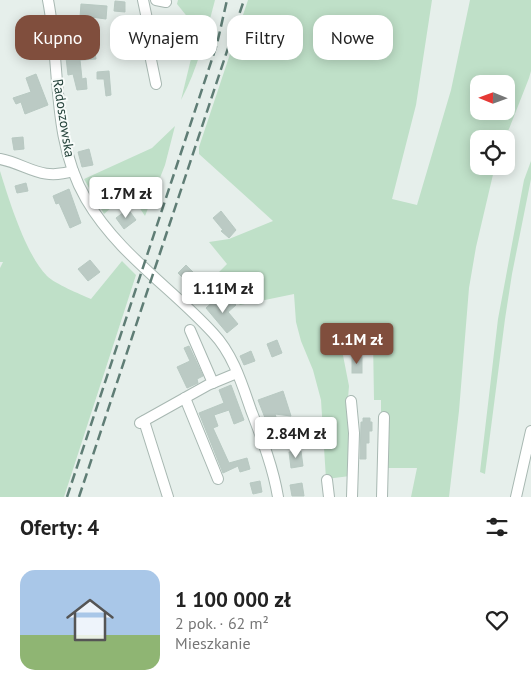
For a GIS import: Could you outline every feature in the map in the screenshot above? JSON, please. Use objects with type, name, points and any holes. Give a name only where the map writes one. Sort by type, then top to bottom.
[{"type":"street","name":"Radoszowska","points":[[48,0],[62,129],[73,170],[86,199],[106,228],[135,260],[214,333],[224,346],[237,373],[266,450],[278,497]]},
{"type":"street","points":[[143,0],[147,20],[148,50],[156,84]]},
{"type":"street","points":[[156,0],[166,2]]},
{"type":"street","points":[[0,159],[48,175],[73,170]]},
{"type":"street","points":[[190,330],[214,383]]},
{"type":"street","points":[[168,497],[142,422],[214,383],[237,373]]},
{"type":"street","points":[[185,398],[218,479]]},
{"type":"street","points":[[351,400],[354,434],[352,497]]},
{"type":"street","points":[[382,497],[384,417]]},
{"type":"street","points":[[516,497],[531,432]]},
{"type":"street","points":[[327,480],[329,497]]},
{"type":"green space","points":[[178,0],[215,0],[211,15],[186,15],[177,4]]},
{"type":"green space","points":[[248,0],[432,0],[416,105],[392,199],[417,205],[451,90],[470,0],[531,0],[531,71],[515,114],[515,75],[470,75],[470,120],[512,120],[509,130],[470,130],[470,175],[493,175],[476,247],[469,288],[459,411],[449,497],[411,497],[417,468],[386,468],[381,400],[374,400],[373,340],[340,340],[349,386],[350,476],[326,479],[321,400],[313,370],[301,341],[296,322],[294,294],[240,305],[214,277],[227,264],[209,242],[229,239],[273,221],[199,154],[199,147],[228,60],[303,60],[303,15],[243,15]]},
{"type":"green space","points":[[191,60],[198,60],[187,88],[181,100]]},
{"type":"green space","points":[[175,126],[165,165],[145,216],[129,192],[104,214],[84,179],[152,148]]},
{"type":"green space","points":[[531,161],[531,179],[505,319],[485,474],[480,472],[498,319],[524,180]]},
{"type":"green space","points":[[0,171],[25,241],[39,267],[47,276],[68,289],[91,299],[122,261],[136,275],[64,497],[0,497],[0,268],[3,262],[0,262]]},
{"type":"building","points":[[115,1],[125,2],[125,12],[114,11]]},
{"type":"building","points":[[81,4],[107,6],[106,19],[100,18],[100,15],[80,15]]},
{"type":"building","points":[[66,60],[80,60],[82,79],[86,78],[87,89],[77,90],[73,74],[68,75]]},
{"type":"building","points":[[109,71],[111,95],[106,96],[104,79],[97,79],[97,72]]},
{"type":"building","points":[[36,74],[48,105],[25,114],[21,102],[16,104],[13,98],[31,92],[26,78]]},
{"type":"building","points":[[23,137],[24,149],[14,150],[12,138]]},
{"type":"building","points":[[89,149],[93,165],[82,167],[78,152]]},
{"type":"building","points":[[26,183],[28,191],[17,193],[15,186]]},
{"type":"building","points":[[69,189],[81,223],[70,228],[59,203],[56,204],[53,196]]},
{"type":"building","points":[[128,209],[136,220],[124,229],[116,218]]},
{"type":"building","points":[[221,211],[236,230],[229,238],[221,231],[223,230],[213,218]]},
{"type":"building","points":[[90,260],[100,272],[88,281],[78,269]]},
{"type":"building","points":[[186,265],[204,283],[196,291],[178,273]]},
{"type":"building","points":[[216,299],[224,305],[230,299],[236,305],[228,312],[238,324],[227,333],[206,308]]},
{"type":"building","points":[[277,340],[282,353],[272,357],[267,344]]},
{"type":"building","points":[[189,346],[203,376],[197,379],[198,383],[187,388],[177,367],[190,361],[184,348]]},
{"type":"building","points":[[251,351],[255,361],[244,365],[240,356]]},
{"type":"building","points":[[352,357],[362,357],[362,373],[352,373]]},
{"type":"building","points":[[231,385],[244,420],[234,424],[229,410],[214,415],[218,426],[213,428],[229,463],[247,458],[250,469],[240,472],[238,466],[223,473],[199,413],[224,403],[219,390]]},
{"type":"building","points":[[283,391],[291,416],[275,414],[277,420],[267,423],[258,400]]},
{"type":"building","points":[[363,418],[370,418],[372,431],[369,431],[369,443],[366,443],[366,459],[360,459],[361,422],[363,422]]},
{"type":"building","points":[[307,426],[309,436],[294,438],[292,428]]},
{"type":"building","points":[[301,451],[303,466],[291,468],[289,452]]},
{"type":"building","points":[[260,481],[262,492],[253,494],[250,483]]},
{"type":"building","points":[[302,483],[304,496],[292,496],[290,485]]},
{"type":"railway","points":[[67,497],[217,44],[227,0]]},
{"type":"railway","points":[[79,497],[244,0]]}]
